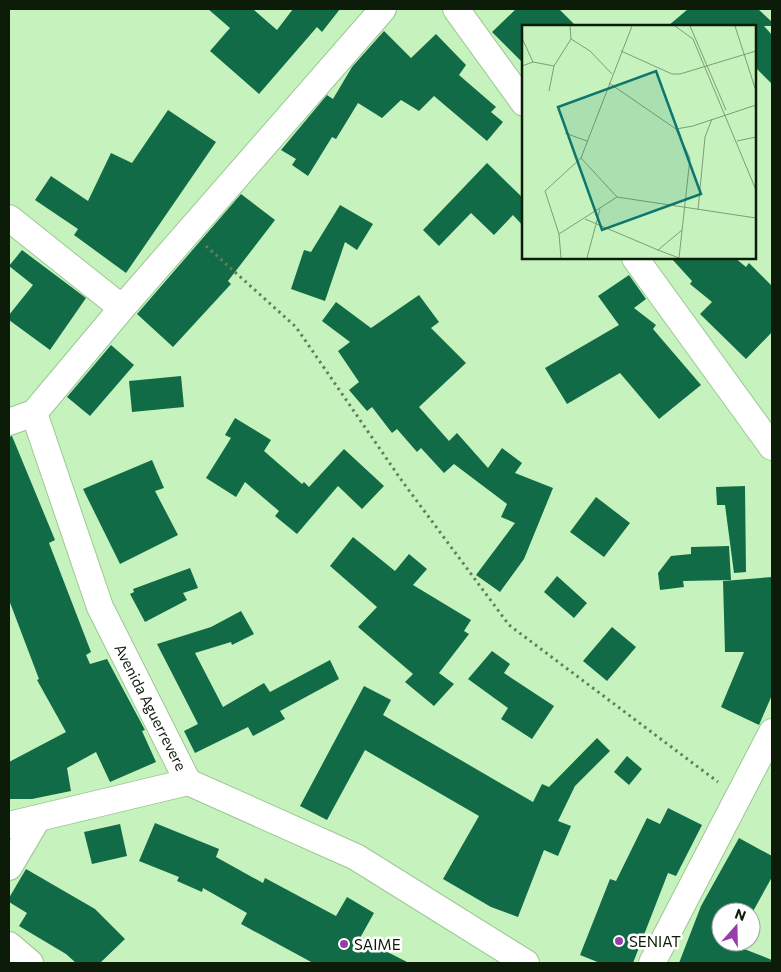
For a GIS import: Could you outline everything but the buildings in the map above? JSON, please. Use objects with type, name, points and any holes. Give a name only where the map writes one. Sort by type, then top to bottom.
[{"type":"street","points":[[9,422],[34,412],[122,308],[383,9]]},
{"type":"street","points":[[456,9],[522,100]]},
{"type":"street","points":[[9,218],[122,308]]},
{"type":"street","points":[[636,259],[772,447]]},
{"type":"street","name":"Avenida Aguerrevere","points":[[34,412],[100,607],[188,782],[356,857],[526,963]]},
{"type":"street","points":[[652,963],[740,798],[772,732]]},
{"type":"street","points":[[9,825],[188,782]]},
{"type":"street","points":[[9,867],[38,818]]},
{"type":"street","points":[[9,945],[30,963]]},
{"type":"path","points":[[189,231],[296,327],[402,481],[509,625],[740,798]]},
{"type":"place","name":"SENIAT","points":[[619,941]]},
{"type":"place","name":"SAIME","points":[[344,944]]}]
